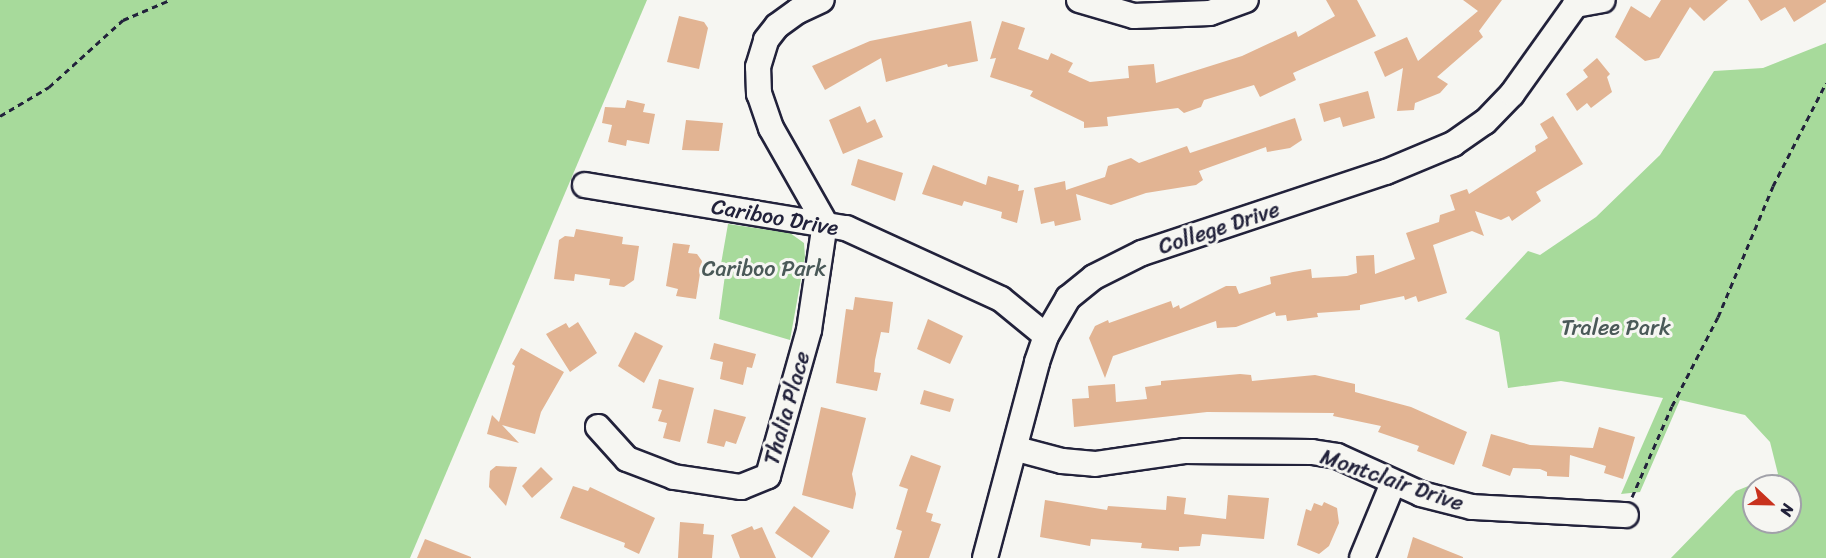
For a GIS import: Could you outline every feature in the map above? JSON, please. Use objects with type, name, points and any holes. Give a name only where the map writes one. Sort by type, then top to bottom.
[{"type":"street","points":[[822,0],[798,10],[771,34],[759,57],[757,76],[771,128],[825,223]]},
{"type":"street","points":[[1079,0],[1134,16],[1210,13],[1246,0]]},
{"type":"street","points":[[1577,3],[1603,0]]},
{"type":"street","name":"College Drive","points":[[985,558],[1017,449],[1046,336],[1059,310],[1080,287],[1133,257],[1386,172],[1453,144],[1485,122],[1512,94],[1577,3]]},
{"type":"street","name":"Cariboo Drive","points":[[585,185],[846,228],[990,293],[1046,336]]},
{"type":"street","name":"Thalia Place","points":[[598,427],[627,459],[674,477],[741,487],[768,476],[809,330],[825,223]]},
{"type":"street","name":"Montclair Drive","points":[[1017,449],[1062,461],[1095,464],[1184,451],[1312,452],[1364,465],[1393,483],[1447,501],[1496,511],[1626,508]]},
{"type":"street","points":[[1362,558],[1393,483]]},
{"type":"path","points":[[0,116],[49,87],[123,20],[170,0]]},
{"type":"path","points":[[1626,508],[1672,406],[1719,317],[1773,186],[1826,83]]},
{"type":"green space","points":[[0,0],[647,0],[410,558],[0,558]]},
{"type":"green space","name":"Tralee Park","points":[[1826,43],[1826,558],[1671,558],[1736,491],[1742,489],[1742,534],[1802,534],[1802,474],[1778,474],[1770,442],[1745,415],[1680,400],[1640,492],[1621,494],[1663,398],[1561,381],[1508,388],[1499,332],[1465,319],[1528,251],[1540,255],[1596,217],[1660,155],[1714,71],[1763,68]]},
{"type":"green space","name":"Cariboo Park","points":[[728,224],[790,233],[804,243],[805,257],[790,340],[719,319],[725,275],[721,264]]},
{"type":"building","points":[[1326,0],[1357,0],[1376,36],[1293,73],[1296,80],[1260,97],[1254,85],[1204,100],[1201,107],[1184,113],[1178,108],[1107,117],[1108,126],[1084,128],[1084,122],[1030,96],[1033,91],[990,77],[996,58],[990,59],[1002,21],[1025,28],[1018,49],[1048,60],[1051,53],[1073,63],[1068,72],[1090,82],[1129,78],[1128,66],[1154,64],[1156,83],[1242,56],[1296,31],[1298,37],[1335,16]]},
{"type":"building","points":[[1463,0],[1502,0],[1479,31],[1483,37],[1437,77],[1448,84],[1440,93],[1415,103],[1414,110],[1397,111],[1403,68],[1385,77],[1374,52],[1407,37],[1418,61],[1478,11]]},
{"type":"building","points":[[1661,0],[1728,0],[1704,21],[1690,7],[1659,58],[1645,61],[1615,37],[1631,6],[1650,18]]},
{"type":"building","points":[[1748,0],[1826,0],[1826,2],[1794,22],[1785,7],[1761,21]]},
{"type":"building","points":[[679,16],[704,22],[708,28],[699,69],[667,62]]},
{"type":"building","points":[[971,21],[978,61],[948,67],[947,64],[886,82],[881,58],[825,90],[812,66],[870,41]]},
{"type":"building","points":[[1597,58],[1610,74],[1607,77],[1612,92],[1591,108],[1587,103],[1577,111],[1566,94],[1588,77],[1583,70]]},
{"type":"building","points":[[1368,91],[1375,118],[1343,127],[1340,117],[1324,122],[1319,104]]},
{"type":"building","points":[[627,100],[645,104],[643,112],[655,114],[649,144],[627,140],[626,146],[608,142],[612,125],[602,123],[605,107],[625,108]]},
{"type":"building","points":[[860,106],[867,123],[875,119],[883,137],[843,154],[829,120]]},
{"type":"building","points":[[1553,116],[1583,164],[1536,192],[1541,201],[1512,221],[1509,216],[1501,220],[1475,211],[1484,236],[1472,231],[1433,245],[1447,293],[1418,302],[1416,296],[1405,300],[1404,296],[1360,305],[1360,310],[1317,313],[1318,317],[1287,321],[1286,315],[1276,316],[1275,312],[1236,327],[1217,328],[1216,321],[1113,356],[1105,378],[1089,338],[1095,326],[1108,320],[1109,323],[1171,301],[1173,308],[1179,305],[1180,309],[1226,286],[1236,286],[1239,294],[1271,284],[1270,277],[1293,272],[1311,269],[1312,278],[1347,276],[1357,273],[1356,256],[1374,255],[1375,274],[1415,259],[1406,233],[1439,222],[1440,215],[1455,210],[1450,195],[1467,189],[1469,194],[1536,151],[1535,146],[1548,138],[1540,124]]},
{"type":"building","points":[[1295,118],[1302,140],[1290,148],[1267,152],[1266,147],[1199,171],[1203,180],[1196,185],[1146,193],[1111,205],[1076,194],[1081,220],[1055,226],[1054,221],[1041,224],[1034,188],[1065,181],[1066,190],[1105,177],[1108,166],[1131,158],[1139,163],[1187,146],[1190,153]]},
{"type":"building","points":[[686,120],[723,123],[719,151],[682,150]]},
{"type":"building","points":[[858,159],[903,173],[895,201],[851,185]]},
{"type":"building","points":[[933,165],[986,185],[988,176],[1019,185],[1018,191],[1024,190],[1017,223],[1001,218],[1002,212],[964,201],[962,206],[922,194]]},
{"type":"building","points":[[576,229],[623,237],[622,244],[639,246],[634,280],[624,287],[609,285],[610,279],[575,274],[574,281],[554,279],[559,240],[565,236],[574,237]]},
{"type":"building","points":[[673,243],[690,245],[688,253],[697,254],[702,261],[696,299],[676,296],[678,289],[666,286]]},
{"type":"building","points":[[855,297],[893,302],[889,333],[881,332],[875,360],[874,372],[881,373],[877,391],[836,383],[846,309],[853,310]]},
{"type":"building","points":[[928,319],[963,336],[950,364],[917,349]]},
{"type":"building","points":[[578,322],[597,353],[570,372],[546,334],[566,323],[569,328]]},
{"type":"building","points":[[635,332],[663,346],[644,383],[618,366]]},
{"type":"building","points":[[714,343],[756,354],[752,368],[747,367],[743,385],[720,379],[723,362],[710,359]]},
{"type":"building","points":[[521,348],[564,372],[541,412],[535,434],[502,425],[519,443],[487,434],[492,415],[499,422],[515,366],[512,364]]},
{"type":"building","points":[[1251,375],[1252,381],[1315,375],[1355,384],[1355,392],[1411,407],[1467,432],[1454,465],[1417,451],[1419,446],[1378,432],[1381,426],[1333,416],[1334,413],[1207,412],[1074,427],[1072,399],[1089,398],[1088,386],[1115,384],[1116,402],[1147,399],[1145,387],[1161,385],[1161,381]]},
{"type":"building","points":[[659,379],[694,388],[680,442],[663,438],[667,423],[658,421],[662,410],[652,408]]},
{"type":"building","points":[[924,390],[954,399],[950,412],[920,404]]},
{"type":"building","points":[[821,407],[866,418],[852,474],[856,494],[853,509],[802,495]]},
{"type":"building","points":[[714,409],[746,417],[736,444],[726,441],[724,447],[707,443]]},
{"type":"building","points":[[1599,427],[1635,437],[1623,479],[1604,473],[1606,466],[1570,455],[1569,477],[1547,476],[1547,472],[1540,469],[1513,468],[1510,476],[1482,466],[1491,434],[1530,445],[1593,448]]},
{"type":"building","points":[[911,455],[941,466],[926,512],[933,514],[931,521],[941,524],[929,558],[894,558],[902,531],[896,529],[908,489],[899,486]]},
{"type":"building","points":[[496,466],[517,467],[506,506],[489,487],[490,471]]},
{"type":"building","points":[[541,467],[553,479],[532,498],[522,486]]},
{"type":"building","points":[[573,486],[588,491],[590,487],[655,518],[639,554],[624,547],[625,543],[560,518]]},
{"type":"building","points":[[1228,495],[1269,498],[1264,539],[1202,534],[1200,546],[1179,547],[1179,551],[1141,548],[1142,543],[1091,539],[1090,546],[1040,537],[1045,500],[1107,510],[1108,506],[1166,510],[1167,496],[1186,498],[1184,514],[1226,519]]},
{"type":"building","points":[[1324,502],[1337,508],[1339,523],[1329,546],[1319,554],[1297,545],[1306,509],[1311,511],[1314,503],[1322,506]]},
{"type":"building","points":[[794,506],[830,531],[812,558],[775,533]]},
{"type":"building","points":[[680,522],[704,524],[703,534],[714,535],[712,558],[678,558]]},
{"type":"building","points":[[752,526],[754,530],[762,527],[776,558],[740,558],[731,535]]},
{"type":"building","points":[[1413,537],[1463,557],[1463,558],[1407,558]]},
{"type":"building","points":[[425,539],[471,557],[471,558],[417,558]]}]
